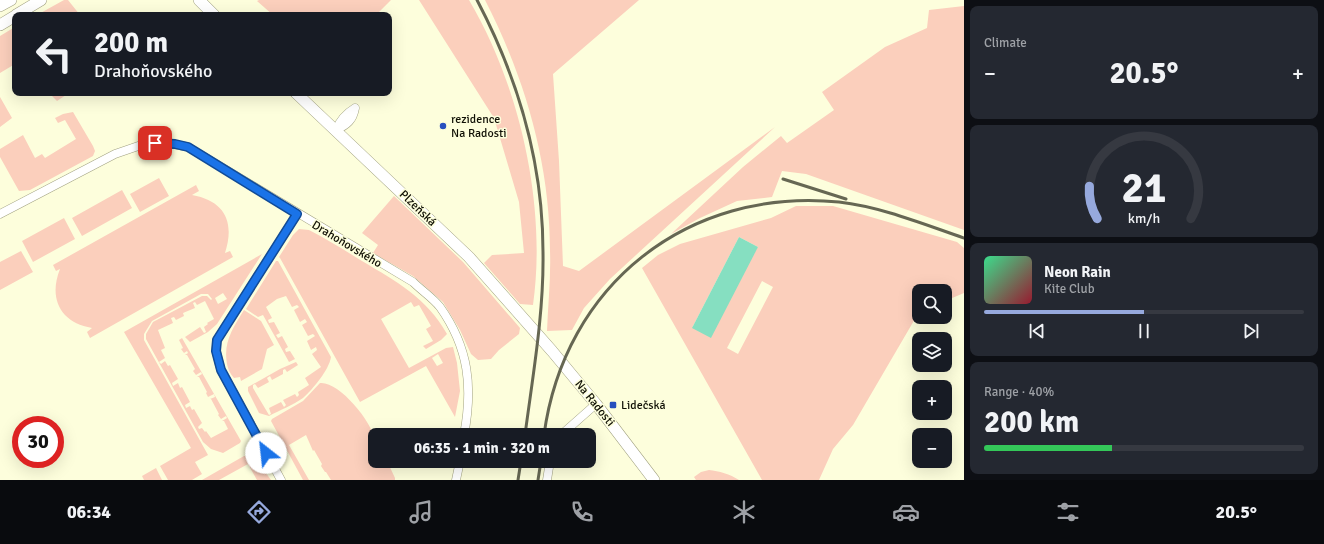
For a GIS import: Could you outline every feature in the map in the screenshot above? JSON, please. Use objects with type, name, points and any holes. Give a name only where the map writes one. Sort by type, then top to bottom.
[{"type":"main road","points":[[0,6],[11,0]]},
{"type":"main road","points":[[21,12],[41,0]]},
{"type":"main road","points":[[199,0],[211,12]]},
{"type":"main road","points":[[0,25],[12,18]]},
{"type":"main road","name":"Plzeňská","points":[[299,96],[469,257],[532,329]]},
{"type":"main road","name":"Na Radosti","points":[[532,329],[596,404],[654,480]]},
{"type":"street","name":"Drahoňovského","points":[[0,214],[115,154],[146,143],[164,142],[188,147],[297,214],[413,282],[439,306],[457,336],[467,368],[469,390],[468,414],[465,428]]},
{"type":"street","points":[[281,480],[221,370],[216,351],[217,340],[297,214]]},
{"type":"street","points":[[569,428],[596,404]]},
{"type":"street","points":[[456,480],[459,468]]},
{"type":"street","points":[[547,480],[549,468]]},
{"type":"shaded area","points":[[64,0],[68,0],[78,12],[42,12]]},
{"type":"shaded area","points":[[391,0],[379,12],[270,12],[257,1]]},
{"type":"shaded area","points":[[419,0],[469,0],[487,34],[502,70],[515,108],[525,148],[532,188],[536,228],[536,267],[533,305],[520,304],[484,263],[492,255],[524,253],[519,202],[494,118]]},
{"type":"shaded area","points":[[485,0],[639,0],[553,74],[559,161],[563,266],[579,271],[775,127],[610,279],[584,308],[572,330],[547,331],[550,271],[549,218],[540,153],[523,90],[512,60]]},
{"type":"shaded area","points":[[964,6],[964,230],[806,174],[782,171],[772,197],[737,201],[700,218],[671,234],[743,167],[781,136],[787,143],[834,110],[822,92],[885,47],[927,28],[929,10]]},
{"type":"shaded area","points":[[12,29],[12,66],[0,73],[0,36]]},
{"type":"shaded area","points":[[52,96],[64,96],[57,101]]},
{"type":"shaded area","points":[[0,97],[12,118],[0,127]]},
{"type":"shaded area","points":[[73,112],[93,146],[95,151],[93,156],[30,190],[19,191],[0,157],[0,149],[23,135],[35,158],[42,154],[45,158],[76,139],[65,120],[58,123],[55,118],[63,114]]},
{"type":"shaded area","points":[[159,178],[169,196],[140,212],[130,194]]},
{"type":"shaded area","points":[[196,185],[199,191],[192,195],[212,202],[220,208],[225,215],[229,232],[225,253],[230,251],[233,257],[90,338],[87,332],[92,328],[72,321],[60,308],[56,290],[60,269],[56,271],[53,265]]},
{"type":"shaded area","points":[[122,190],[132,208],[82,236],[72,218]]},
{"type":"shaded area","points":[[394,196],[463,262],[520,328],[519,334],[499,350],[491,359],[478,360],[471,354],[460,330],[443,302],[413,276],[373,253],[378,245],[362,233]]},
{"type":"shaded area","points":[[796,206],[833,206],[957,242],[964,248],[964,293],[952,298],[952,284],[912,284],[912,324],[853,425],[833,449],[819,480],[762,480],[642,268],[658,255],[680,244],[771,218]],"holes":[[[739,237],[758,247],[692,328]],[[762,281],[773,287],[738,354],[727,348]]]},
{"type":"shaded area","points":[[64,218],[75,239],[33,262],[22,241]]},
{"type":"shaded area","points":[[299,229],[309,230],[322,237],[399,284],[420,300],[430,310],[447,334],[441,340],[426,349],[423,346],[433,341],[426,329],[431,326],[419,305],[414,307],[411,302],[381,319],[409,368],[446,348],[453,347],[457,363],[460,391],[455,417],[426,366],[360,402],[279,257],[293,235]],"holes":[[[438,354],[443,363],[437,366],[432,358]]]},
{"type":"shaded area","points":[[739,237],[758,247],[711,338],[692,328]]},
{"type":"shaded area","points":[[21,251],[33,272],[0,290],[0,262]]},
{"type":"shaded area","points":[[262,254],[217,324],[208,332],[190,342],[185,337],[200,327],[204,333],[206,332],[204,327],[208,324],[207,323],[214,319],[205,301],[197,305],[195,302],[193,303],[195,308],[183,313],[184,316],[176,320],[174,317],[171,318],[173,323],[158,330],[165,348],[161,350],[165,358],[159,362],[161,364],[165,361],[168,366],[170,365],[178,379],[172,383],[173,386],[178,383],[180,388],[182,387],[190,402],[185,405],[186,408],[190,406],[192,410],[194,409],[202,423],[198,427],[199,429],[202,428],[205,432],[206,431],[211,438],[228,429],[224,421],[222,421],[227,418],[226,416],[221,419],[218,415],[219,414],[210,399],[215,397],[214,394],[208,397],[199,377],[197,377],[202,374],[201,372],[196,375],[193,371],[195,369],[187,355],[185,355],[188,353],[187,351],[184,353],[181,349],[183,348],[179,340],[182,338],[241,441],[240,443],[223,453],[211,449],[203,442],[146,339],[146,334],[153,322],[202,296],[207,296],[211,300],[212,299],[208,294],[201,294],[152,321],[144,334],[144,340],[208,455],[195,462],[202,474],[192,480],[168,480],[160,466],[191,448],[124,332]],"holes":[[[223,293],[227,299],[218,304],[215,298]]]},
{"type":"shaded area","points":[[276,261],[278,261],[331,357],[324,373],[303,398],[269,416],[259,413],[248,391],[248,387],[296,362],[298,365],[287,372],[285,369],[283,370],[283,374],[272,380],[270,376],[267,378],[269,382],[258,388],[255,384],[253,385],[253,388],[269,415],[271,414],[269,408],[281,402],[284,407],[286,405],[283,400],[295,394],[297,397],[299,395],[298,392],[309,385],[305,378],[321,367],[312,354],[317,350],[316,347],[311,350],[307,341],[315,336],[313,334],[308,336],[302,325],[307,322],[305,319],[300,322],[294,310],[299,307],[297,305],[292,307],[286,296],[277,299],[266,307],[272,318],[268,320],[269,323],[274,322],[280,333],[276,335],[278,338],[282,336],[288,347],[285,349],[286,352],[290,351],[295,359],[289,362],[263,315],[258,317],[246,309]]},
{"type":"shaded area","points":[[244,310],[261,321],[274,345],[267,349],[262,369],[241,381],[240,377],[234,378],[229,371],[226,349],[236,323]]},
{"type":"shaded area","points":[[320,383],[328,384],[345,395],[361,413],[370,428],[368,428],[368,468],[390,468],[395,480],[331,480],[321,466],[322,464],[314,450],[313,451],[306,435],[289,445],[309,480],[303,480],[271,421],[303,401]]},
{"type":"shaded area","points":[[244,456],[255,458],[271,480],[257,480],[248,464],[219,480],[202,480]]},
{"type":"shaded area","points":[[156,468],[162,480],[144,480],[142,476]]},
{"type":"shaded area","points":[[709,470],[724,473],[739,480],[696,480],[694,477],[701,472]]},
{"type":"railway","points":[[477,0],[505,60],[516,91],[533,154],[542,219],[542,298],[526,428]]},
{"type":"railway","points":[[783,179],[846,199]]},
{"type":"railway","points":[[546,428],[556,381],[577,333],[606,291],[642,257],[685,230],[732,211],[784,202],[839,202],[855,204],[887,212],[964,238]]},
{"type":"railway","points":[[518,480],[520,468]]},
{"type":"railway","points":[[538,480],[540,468]]},
{"type":"place","name":"rezidence Na Radosti","points":[[443,126]]},
{"type":"place","name":"Lidečská","points":[[613,405]]},
{"type":"route","points":[[155,143],[164,142],[188,147],[297,214],[217,340],[216,351],[221,370],[266,453]]}]
